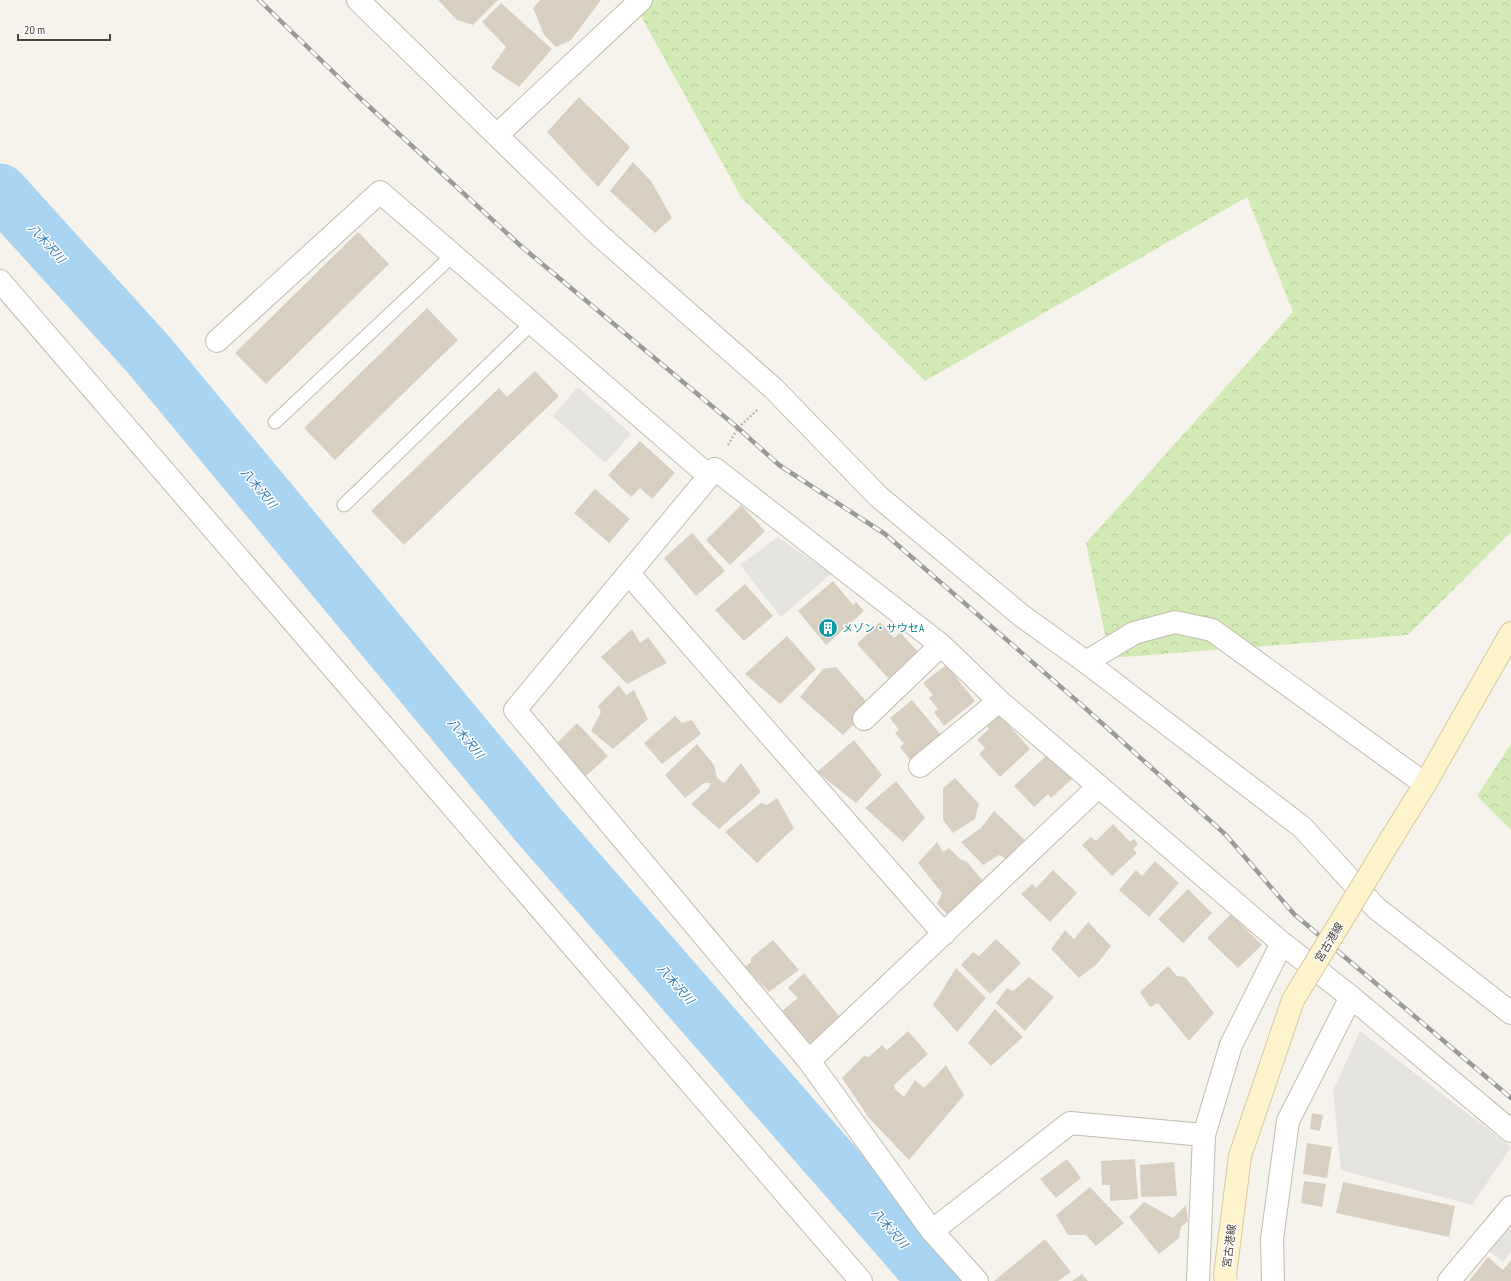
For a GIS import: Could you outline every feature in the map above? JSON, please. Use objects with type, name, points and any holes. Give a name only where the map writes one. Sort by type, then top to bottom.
[{"type":"main road","name":"宮古港線","points":[[1226,1281],[1225,1275],[1240,1156],[1293,1000],[1425,784],[1511,632]]},
{"type":"street","points":[[358,0],[598,234],[773,388],[879,497],[1022,616],[1086,662],[1302,827],[1376,908],[1511,1013]]},
{"type":"street","points":[[497,135],[641,0]]},
{"type":"street","points":[[217,341],[380,192],[532,323],[712,472],[941,645],[998,701],[1282,943],[1351,997],[1511,1131]]},
{"type":"street","points":[[0,281],[861,1281]]},
{"type":"street","points":[[712,472],[515,710],[809,1061],[932,1231],[978,1281]]},
{"type":"street","points":[[629,574],[944,934]]},
{"type":"street","points":[[1086,662],[1134,633],[1175,622],[1212,630],[1425,784]]},
{"type":"street","points":[[864,719],[941,645]]},
{"type":"street","points":[[920,766],[998,701]]},
{"type":"street","points":[[809,1061],[1099,786]]},
{"type":"street","points":[[1198,1281],[1204,1136],[1231,1045],[1282,943]]},
{"type":"street","points":[[1273,1281],[1272,1239],[1288,1121],[1351,997]]},
{"type":"street","points":[[932,1231],[1070,1123],[1204,1136]]},
{"type":"street","points":[[1449,1281],[1511,1207]]},
{"type":"lane","points":[[275,422],[453,255]]},
{"type":"lane","points":[[344,505],[532,323]]},
{"type":"path","points":[[712,472],[738,428],[760,407]]},
{"type":"green space","points":[[632,0],[1511,0],[1511,532],[1408,635],[1110,658],[1086,543],[1293,312],[1247,197],[925,381],[741,197]]},
{"type":"green space","points":[[1511,744],[1511,830],[1477,796]]},
{"type":"shaded area","points":[[578,387],[631,434],[605,463],[553,416]]},
{"type":"shaded area","points":[[778,537],[831,574],[781,617],[740,565]]},
{"type":"shaded area","points":[[1360,1031],[1511,1147],[1472,1205],[1341,1170],[1333,1091]]},
{"type":"shaded area","points":[[1511,1218],[1511,1252],[1503,1262],[1486,1249]]},
{"type":"building","points":[[438,0],[498,0],[473,25],[457,20]]},
{"type":"building","points":[[540,0],[601,0],[571,40],[556,47],[544,35],[533,8]]},
{"type":"building","points":[[501,3],[552,49],[519,87],[491,68],[506,47],[482,22]]},
{"type":"building","points":[[579,97],[630,147],[598,187],[547,132]]},
{"type":"building","points":[[633,162],[651,181],[672,218],[655,233],[610,191]]},
{"type":"building","points":[[358,232],[389,264],[266,384],[235,353]]},
{"type":"building","points":[[427,308],[458,340],[335,460],[304,428]]},
{"type":"building","points":[[535,371],[559,396],[404,545],[371,511],[499,388],[507,397]]},
{"type":"building","points":[[640,441],[675,473],[652,499],[640,488],[631,497],[608,475]]},
{"type":"building","points":[[595,489],[630,519],[609,543],[574,513]]},
{"type":"building","points":[[741,505],[765,531],[730,565],[706,540]]},
{"type":"building","points":[[692,533],[725,571],[696,596],[664,558]]},
{"type":"building","name":"メゾン・サウセA","points":[[833,581],[853,605],[856,602],[864,611],[826,645],[798,611]]},
{"type":"building","points":[[745,584],[773,616],[744,641],[715,610]]},
{"type":"building","points":[[880,622],[894,638],[900,632],[918,652],[889,679],[857,644]]},
{"type":"building","points":[[632,629],[640,643],[648,637],[667,663],[627,684],[601,657]]},
{"type":"building","points":[[787,636],[816,669],[780,704],[745,674]]},
{"type":"building","points":[[946,665],[975,701],[944,726],[934,712],[938,709],[929,698],[933,695],[923,683]]},
{"type":"building","points":[[836,667],[871,707],[843,735],[800,697],[823,669]]},
{"type":"building","points":[[619,685],[626,695],[634,690],[648,719],[613,749],[591,731],[601,712],[598,706]]},
{"type":"building","points":[[912,700],[941,735],[910,760],[900,747],[904,744],[895,733],[899,730],[890,718]]},
{"type":"building","points":[[999,714],[1030,749],[1000,777],[979,754],[985,748],[977,740],[989,729],[987,726]]},
{"type":"building","points":[[675,716],[682,723],[692,720],[701,734],[662,764],[644,743]]},
{"type":"building","points":[[577,723],[608,756],[577,784],[549,751]]},
{"type":"building","points":[[854,740],[882,775],[856,803],[817,772]]},
{"type":"building","points":[[697,744],[714,765],[717,778],[724,783],[741,763],[761,792],[719,829],[691,804],[709,788],[711,783],[704,783],[685,798],[665,775]]},
{"type":"building","points":[[1048,754],[1072,779],[1051,798],[1048,794],[1034,807],[1014,786]]},
{"type":"building","points":[[955,778],[979,804],[975,819],[953,833],[943,820],[943,788]]},
{"type":"building","points":[[896,781],[925,818],[903,842],[865,808]]},
{"type":"building","points":[[777,798],[794,828],[757,863],[725,832],[761,803],[767,805]]},
{"type":"building","points":[[994,811],[1026,841],[1008,860],[999,855],[983,865],[961,842],[981,828]]},
{"type":"building","points":[[1113,824],[1130,842],[1134,839],[1138,844],[1133,849],[1137,853],[1112,876],[1082,845],[1091,837],[1096,841]]},
{"type":"building","points":[[937,842],[943,852],[949,848],[960,859],[967,862],[988,887],[953,920],[937,904],[942,893],[918,863]]},
{"type":"building","points":[[1155,861],[1179,883],[1149,917],[1119,890],[1136,870],[1142,876]]},
{"type":"building","points":[[1053,870],[1077,893],[1050,922],[1021,894],[1032,884],[1036,888]]},
{"type":"building","points":[[1188,889],[1212,913],[1183,943],[1158,919]]},
{"type":"building","points":[[1231,914],[1262,945],[1238,968],[1207,938]]},
{"type":"building","points":[[1088,922],[1111,946],[1097,964],[1079,978],[1051,949],[1065,930],[1074,939]]},
{"type":"building","points":[[996,939],[1021,963],[990,994],[961,965],[973,952],[979,956]]},
{"type":"building","points":[[773,940],[799,970],[769,992],[745,967],[751,962],[751,958]]},
{"type":"building","points":[[1168,966],[1177,976],[1185,977],[1214,1013],[1189,1041],[1158,1003],[1150,1007],[1140,992]]},
{"type":"building","points":[[956,968],[986,998],[957,1032],[933,1005]]},
{"type":"building","points":[[804,973],[847,1026],[818,1053],[782,1011],[798,998],[788,988]]},
{"type":"building","points":[[1029,977],[1054,997],[1025,1031],[996,1003],[1007,988],[1013,991]]},
{"type":"building","points":[[995,1009],[1023,1037],[991,1066],[968,1043]]},
{"type":"building","points":[[908,1031],[928,1054],[894,1085],[895,1089],[904,1097],[915,1080],[924,1088],[946,1065],[964,1095],[909,1160],[869,1118],[842,1078],[864,1056],[869,1057],[882,1045],[887,1050]]},
{"type":"building","points":[[1312,1113],[1323,1115],[1320,1131],[1310,1129]]},
{"type":"building","points":[[1307,1143],[1332,1147],[1327,1178],[1303,1174]]},
{"type":"building","points":[[1067,1159],[1081,1178],[1056,1198],[1040,1179]]},
{"type":"building","points":[[1135,1159],[1138,1199],[1110,1201],[1110,1185],[1102,1185],[1101,1161]]},
{"type":"building","points":[[1174,1162],[1177,1196],[1141,1197],[1140,1165]]},
{"type":"building","points":[[1304,1181],[1326,1184],[1322,1207],[1301,1203]]},
{"type":"building","points":[[1343,1182],[1455,1206],[1449,1237],[1336,1213]]},
{"type":"building","points":[[1090,1187],[1124,1223],[1096,1246],[1086,1235],[1068,1235],[1056,1215]]},
{"type":"building","points":[[1144,1202],[1173,1218],[1186,1205],[1188,1221],[1181,1227],[1179,1238],[1159,1254],[1129,1217]]},
{"type":"building","points":[[1045,1239],[1071,1272],[1058,1281],[994,1281]]},
{"type":"building","points":[[1488,1257],[1503,1270],[1511,1260],[1511,1281],[1469,1281]]},
{"type":"building","points":[[1082,1274],[1088,1281],[1072,1281]]},
{"type":"waterway","name":"八木沢川","points":[[0,191],[148,354],[540,827],[936,1281]]},
{"type":"railway","points":[[259,0],[362,100],[522,247],[738,428],[779,465],[885,534],[1084,707],[1226,835],[1294,914],[1511,1098]]},
{"type":"place","name":"メゾン・サウセA","points":[[828,628]]}]
